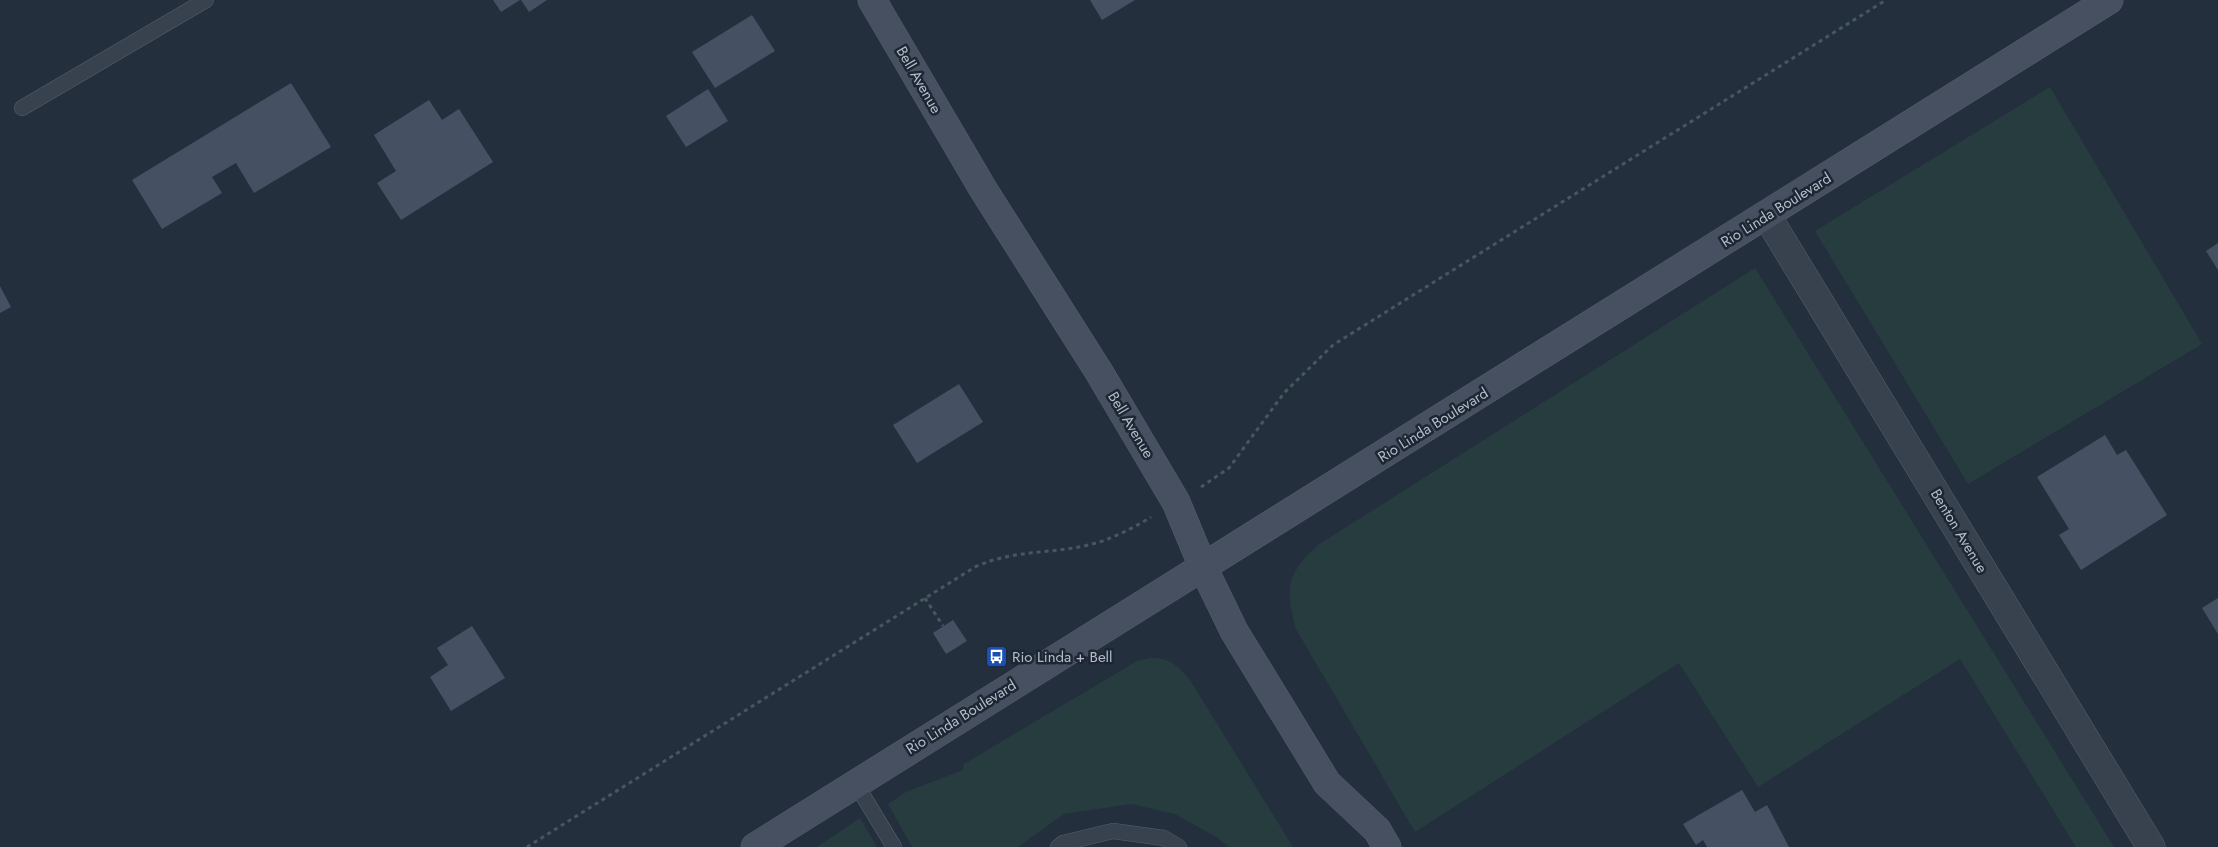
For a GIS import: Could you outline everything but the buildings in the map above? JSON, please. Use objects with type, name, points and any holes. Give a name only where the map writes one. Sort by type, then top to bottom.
[{"type":"main road","name":"Bell Avenue","points":[[872,0],[983,189],[1099,372],[1176,502],[1203,567],[1234,631],[1327,782],[1377,830],[1387,847]]},
{"type":"main road","name":"Rio Linda Boulevard","points":[[755,847],[2110,0]]},
{"type":"street","name":"Benton Avenue","points":[[1766,216],[2151,847]]},
{"type":"lane","points":[[22,108],[206,0]]},
{"type":"lane","points":[[856,784],[894,847]]},
{"type":"lane","points":[[1058,847],[1063,843],[1113,831],[1164,838],[1179,847]]},
{"type":"path","points":[[1213,480],[1240,456],[1298,376],[1333,345],[1886,0]]},
{"type":"path","points":[[526,847],[975,567],[1010,554],[1098,543],[1133,528]]},
{"type":"path","points":[[925,598],[943,626]]},
{"type":"green space","points":[[2050,87],[2202,344],[1968,484],[1815,231]]},
{"type":"green space","points":[[1755,268],[2114,847],[2076,847],[1960,659],[1758,787],[1679,663],[1415,832],[1296,629],[1290,603],[1291,583],[1294,574],[1307,555],[1318,545]]},
{"type":"green space","points":[[1150,658],[1163,659],[1173,663],[1190,680],[1293,847],[1228,847],[1218,838],[1175,814],[1131,804],[1064,814],[1018,847],[912,847],[888,804],[906,792],[963,770],[964,764],[1137,661]]},
{"type":"green space","points":[[860,818],[877,847],[817,847]]},
{"type":"place","name":"Rio Linda + Bell","points":[[996,657]]}]
